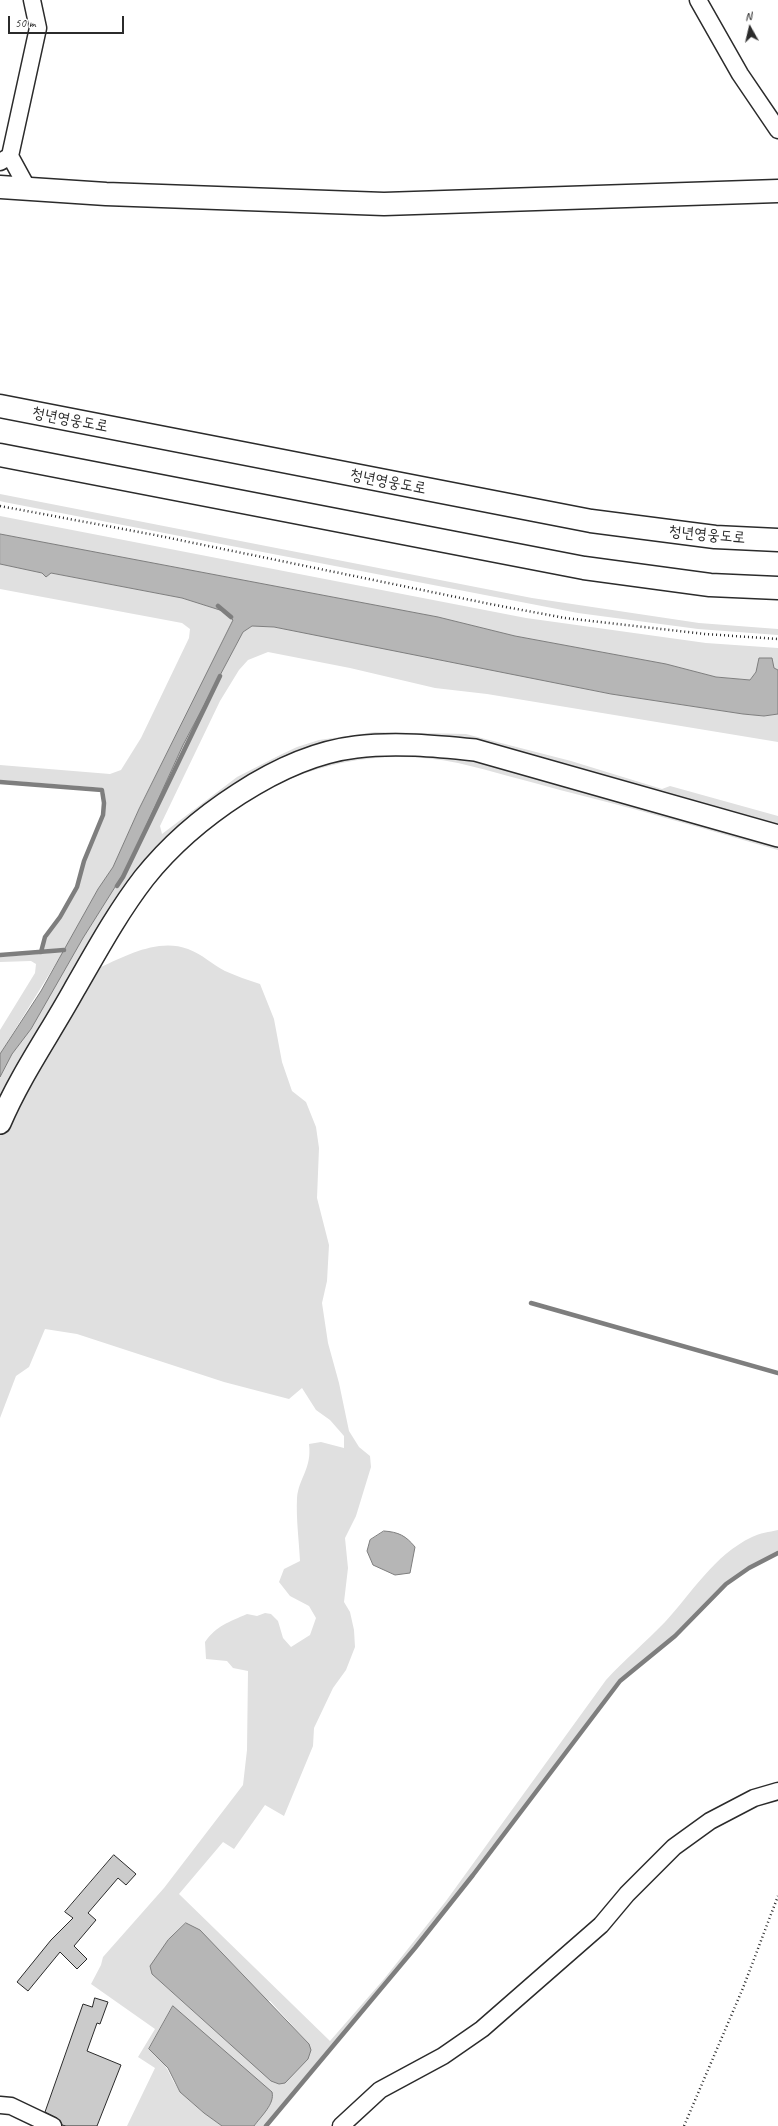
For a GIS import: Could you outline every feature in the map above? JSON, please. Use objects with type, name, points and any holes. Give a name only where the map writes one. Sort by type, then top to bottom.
[{"type":"main road","points":[[0,187],[106,194],[377,204],[778,191]]},
{"type":"main road","name":"청년영웅도로","points":[[0,406],[591,521],[715,537],[778,540]]},
{"type":"main road","points":[[0,455],[584,568],[710,585],[778,588]]},
{"type":"street","points":[[28,189],[5,159],[38,28],[32,0]]},
{"type":"street","points":[[698,0],[740,74],[778,130]]},
{"type":"street","points":[[0,1123],[12,1095],[32,1059],[104,937],[127,901],[150,871],[166,853],[220,807],[266,778],[325,752],[356,746],[389,745],[432,745],[475,750],[778,836]]},
{"type":"street","points":[[341,2126],[380,2090],[443,2056],[482,2029],[600,1925],[627,1894],[674,1847],[710,1821],[754,1798],[778,1791]]},
{"type":"street","points":[[0,2105],[12,2106],[53,2126]]},
{"type":"path","points":[[0,506],[155,535],[565,618],[705,634],[778,639]]},
{"type":"path","points":[[684,2126],[743,1988],[778,1896]]},
{"type":"shaded area","points":[[0,494],[532,598],[699,623],[778,629],[778,635],[698,629],[578,613],[4,502],[0,501]]},
{"type":"shaded area","points":[[0,516],[526,618],[706,643],[778,648],[778,670],[774,668],[756,672],[750,680],[716,677],[666,664],[515,636],[438,617],[0,534]]},
{"type":"shaded area","points":[[0,534],[438,617],[515,636],[666,664],[716,677],[750,680],[756,672],[759,658],[772,658],[774,668],[778,670],[778,714],[764,716],[743,714],[611,694],[274,627],[252,626],[243,632],[183,745],[132,860],[83,938],[31,1029],[12,1054],[0,1077],[0,1054],[41,991],[98,889],[113,867],[139,809],[233,620],[223,611],[182,598],[51,573],[46,577],[42,573],[0,564]]},
{"type":"shaded area","points":[[0,564],[42,573],[46,577],[50,573],[182,598],[223,611],[233,620],[139,809],[113,867],[98,889],[65,948],[43,950],[54,926],[78,888],[88,853],[103,817],[105,807],[104,788],[0,780],[0,765],[110,774],[121,770],[141,738],[189,638],[190,629],[182,623],[0,589]]},
{"type":"shaded area","points":[[252,626],[273,627],[324,636],[611,694],[743,714],[764,716],[778,714],[778,742],[487,694],[435,688],[350,668],[268,652],[248,660],[239,670],[220,701],[160,826],[162,834],[237,777],[280,755],[297,747],[319,740],[375,732],[466,734],[571,761],[662,789],[670,786],[778,816],[778,826],[515,752],[335,741],[303,749],[261,768],[207,803],[158,846],[136,871],[99,925],[0,1096],[0,1077],[12,1054],[31,1029],[83,938],[132,860],[183,745],[243,632]]},
{"type":"shaded area","points":[[356,755],[456,755],[778,843],[778,850],[642,811],[484,769],[458,763],[421,758],[384,757],[349,762],[315,770],[282,782],[251,799],[221,819],[192,842],[180,854],[153,884],[116,935],[101,967],[143,949],[166,945],[177,946],[193,951],[225,971],[260,984],[274,1019],[282,1062],[292,1091],[306,1102],[316,1127],[319,1148],[317,1198],[329,1245],[327,1281],[322,1303],[328,1343],[339,1383],[349,1431],[359,1447],[370,1456],[371,1467],[356,1516],[345,1538],[348,1568],[344,1602],[350,1612],[354,1630],[355,1647],[346,1670],[333,1688],[314,1728],[313,1746],[284,1816],[265,1805],[234,1849],[223,1842],[179,1894],[330,2041],[384,1979],[446,1901],[606,1680],[665,1622],[704,1575],[738,1545],[755,1536],[778,1530],[778,1552],[748,1567],[725,1583],[660,1648],[619,1679],[473,1874],[414,1948],[264,2126],[254,2126],[271,2103],[154,2055],[163,2063],[181,2092],[196,2106],[222,2126],[127,2126],[155,2068],[138,2057],[155,2029],[91,1984],[101,1965],[103,1957],[164,1888],[243,1785],[247,1750],[248,1671],[233,1668],[227,1661],[206,1659],[205,1642],[218,1628],[247,1614],[257,1616],[265,1613],[271,1614],[278,1621],[283,1638],[291,1647],[310,1635],[316,1618],[309,1606],[290,1596],[279,1582],[284,1569],[300,1561],[297,1498],[300,1484],[309,1460],[309,1444],[321,1442],[344,1448],[344,1436],[330,1420],[316,1410],[302,1388],[289,1399],[224,1382],[77,1334],[45,1329],[29,1367],[16,1376],[0,1418],[0,1135],[13,1103],[132,902],[206,824],[289,774]],"holes":[[[152,1974],[270,2001],[309,2044],[230,2044]]]},
{"type":"shaded area","points":[[63,952],[0,1054],[0,1030],[35,973],[36,964],[31,961],[0,962],[0,957]]},
{"type":"shaded area","points":[[384,1531],[402,1535],[415,1547],[410,1573],[395,1575],[373,1565],[367,1551],[370,1540]]},
{"type":"shaded area","points":[[186,1923],[200,1930],[309,2044],[311,2050],[308,2059],[285,2083],[279,2084],[271,2081],[152,1974],[150,1966],[168,1940]]},
{"type":"shaded area","points":[[173,2006],[272,2092],[269,2105],[254,2126],[222,2126],[204,2113],[180,2092],[168,2068],[149,2049]]},
{"type":"building","points":[[114,1855],[136,1874],[126,1885],[118,1878],[88,1913],[96,1920],[74,1946],[87,1959],[77,1969],[60,1952],[28,1991],[17,1982],[51,1940],[73,1918],[65,1912]]},
{"type":"building","points":[[95,1998],[108,2002],[100,2024],[97,2023],[87,2051],[121,2065],[97,2126],[66,2126],[62,2125],[57,2118],[45,2112],[83,2004],[92,2007]]},
{"type":"waterway","points":[[218,606],[231,617]]},
{"type":"waterway","points":[[117,886],[123,877],[220,676]]},
{"type":"waterway","points":[[0,782],[102,790],[104,803],[103,815],[84,861],[77,887],[60,917],[45,937],[41,952]]},
{"type":"waterway","points":[[0,955],[64,950]]},
{"type":"waterway","points":[[531,1303],[778,1373]]},
{"type":"waterway","points":[[266,2126],[415,1948],[473,1875],[620,1681],[675,1636],[726,1584],[749,1568],[778,1553]]}]
